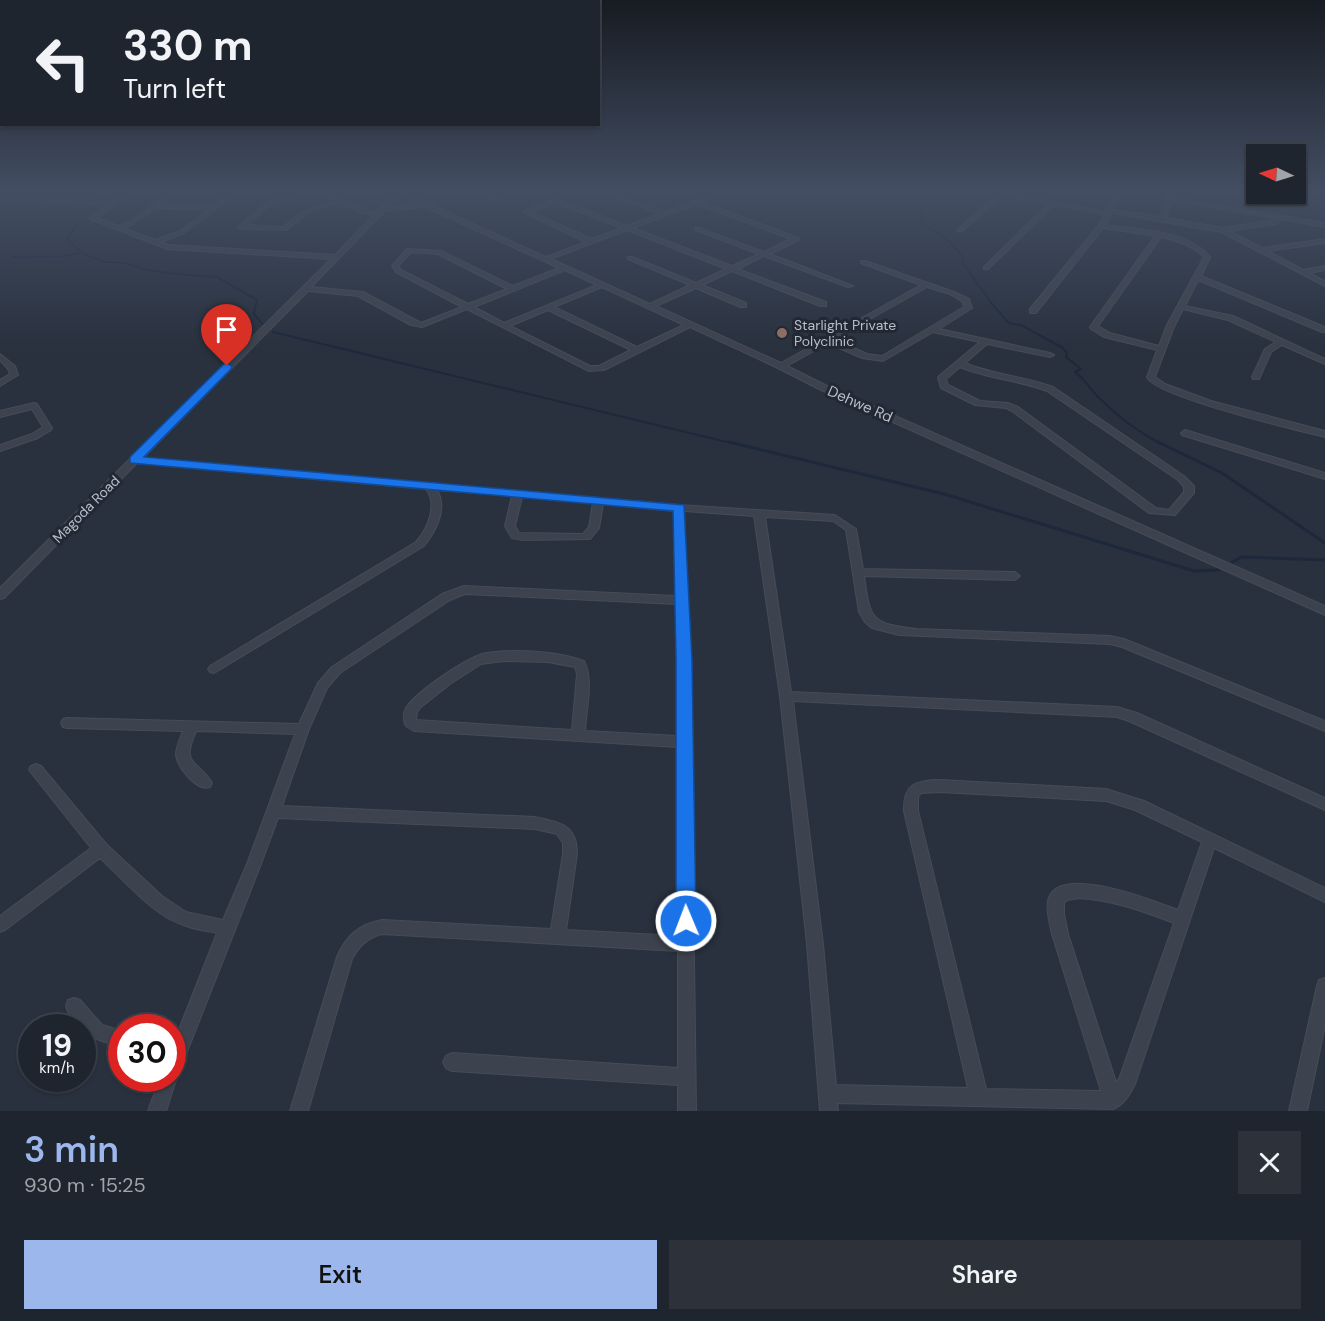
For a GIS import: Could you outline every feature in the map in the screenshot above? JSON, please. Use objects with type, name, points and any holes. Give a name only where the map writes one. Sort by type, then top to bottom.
[{"type":"street","points":[[161,244],[173,248],[336,257]]},
{"type":"street","name":"Magoda Road","points":[[0,595],[349,244]]},
{"type":"street","name":"Dehwe Rd","points":[[512,244],[1111,518],[1325,611]]},
{"type":"street","points":[[546,259],[587,244]]},
{"type":"street","points":[[668,244],[823,304]]},
{"type":"street","points":[[737,244],[850,286]]},
{"type":"street","points":[[649,307],[786,244]]},
{"type":"street","points":[[986,268],[1011,244]]},
{"type":"street","points":[[1033,311],[1087,244]]},
{"type":"street","points":[[1152,244],[1094,327],[1107,335],[1162,349]]},
{"type":"street","points":[[1190,244],[1207,257],[1170,327],[1150,377],[1156,383],[1208,403],[1325,434]]},
{"type":"street","points":[[1249,244],[1325,284]]},
{"type":"street","points":[[1261,250],[1305,244]]},
{"type":"street","points":[[513,289],[435,250],[410,250],[395,266],[398,271],[589,369],[601,368],[688,325]]},
{"type":"street","points":[[630,258],[743,305]]},
{"type":"street","points":[[829,340],[865,356],[883,359],[966,310],[968,305],[961,297],[863,262]]},
{"type":"street","points":[[306,289],[364,295],[418,324],[430,323],[565,268]]},
{"type":"street","points":[[1302,272],[1325,268]]},
{"type":"street","points":[[1198,277],[1325,330]]},
{"type":"street","points":[[781,366],[927,284]]},
{"type":"street","points":[[505,325],[602,285]]},
{"type":"street","points":[[1182,307],[1230,318],[1325,362]]},
{"type":"street","points":[[549,308],[637,350]]},
{"type":"street","points":[[934,330],[1050,356]]},
{"type":"street","points":[[960,364],[976,371],[1050,389],[1181,478],[1189,486],[1189,493],[1171,513],[1153,511],[1015,409],[1008,406],[978,403],[947,388],[942,383],[942,378],[986,341]]},
{"type":"street","points":[[1256,377],[1268,351],[1282,342]]},
{"type":"street","points":[[0,356],[12,368],[14,375],[0,384]]},
{"type":"street","points":[[0,414],[34,406],[48,428],[36,436],[0,448]]},
{"type":"street","points":[[1185,433],[1325,476]]},
{"type":"street","points":[[135,460],[679,507],[827,517],[839,520],[851,530],[864,613],[878,626],[887,630],[1103,640],[1124,643],[1325,726]]},
{"type":"street","points":[[214,669],[420,544],[425,539],[437,502],[429,486]]},
{"type":"street","points":[[518,493],[510,526],[516,536],[523,537],[586,537],[594,528],[600,500]]},
{"type":"street","points":[[679,507],[687,944],[687,1111]]},
{"type":"street","points":[[759,513],[786,696],[815,944],[828,1103],[979,1097],[1113,1100]]},
{"type":"street","points":[[858,572],[1015,576]]},
{"type":"street","points":[[186,1026],[274,812],[303,729],[327,678],[454,593],[474,589],[682,600]]},
{"type":"street","points":[[578,736],[584,674],[580,664],[568,659],[496,657],[478,660],[425,697],[412,709],[409,716],[414,726],[424,728],[684,742]]},
{"type":"street","points":[[786,696],[1118,712],[1325,804]]},
{"type":"street","points":[[67,723],[190,728],[303,729]]},
{"type":"street","points":[[190,728],[184,741],[183,762],[205,783]]},
{"type":"street","points":[[36,770],[101,849],[147,892],[174,914],[227,928]]},
{"type":"street","points":[[979,1097],[911,811],[912,795],[916,789],[922,786],[939,786],[1106,795],[1139,805],[1325,895]]},
{"type":"street","points":[[274,812],[535,823],[561,829],[570,842],[570,854],[558,935]]},
{"type":"street","points":[[1113,1100],[1126,1083],[1210,839]]},
{"type":"street","points":[[0,925],[101,849]]},
{"type":"street","points":[[1113,1100],[1060,934],[1056,901],[1063,893],[1096,891],[1119,896],[1182,920]]},
{"type":"street","points":[[299,1111],[345,957],[351,945],[360,935],[371,929],[382,927],[558,935],[687,944]]},
{"type":"street","points":[[1298,1111],[1325,986]]},
{"type":"street","points":[[74,1006],[97,1031],[108,1035]]},
{"type":"street","points":[[452,1062],[688,1077]]},
{"type":"street","points":[[156,1111],[163,1092]]},
{"type":"waterway","points":[[72,244],[82,253]]},
{"type":"waterway","points":[[951,244],[962,256],[964,265],[992,304]]},
{"type":"waterway","points":[[12,257],[64,256],[82,253]]},
{"type":"waterway","points":[[82,253],[104,262],[125,263],[147,270],[217,277],[257,300],[256,304]]},
{"type":"waterway","points":[[256,303],[254,314],[264,326]]},
{"type":"waterway","points":[[991,303],[1009,323],[1021,325],[1063,348],[1067,353],[1066,357],[1081,369],[1075,372],[1097,396],[1128,423],[1161,444]]},
{"type":"waterway","points":[[273,332],[735,444]]},
{"type":"waterway","points":[[729,442],[944,494],[1194,571],[1219,570]]},
{"type":"waterway","points":[[1158,442],[1222,473],[1325,543]]},
{"type":"waterway","points":[[1232,562],[1242,557],[1325,560]]},
{"type":"place","name":"Starlight Private Polyclinic","points":[[782,333]]},
{"type":"route","points":[[227,366],[135,460],[379,483],[679,507],[684,659],[686,921]]}]
